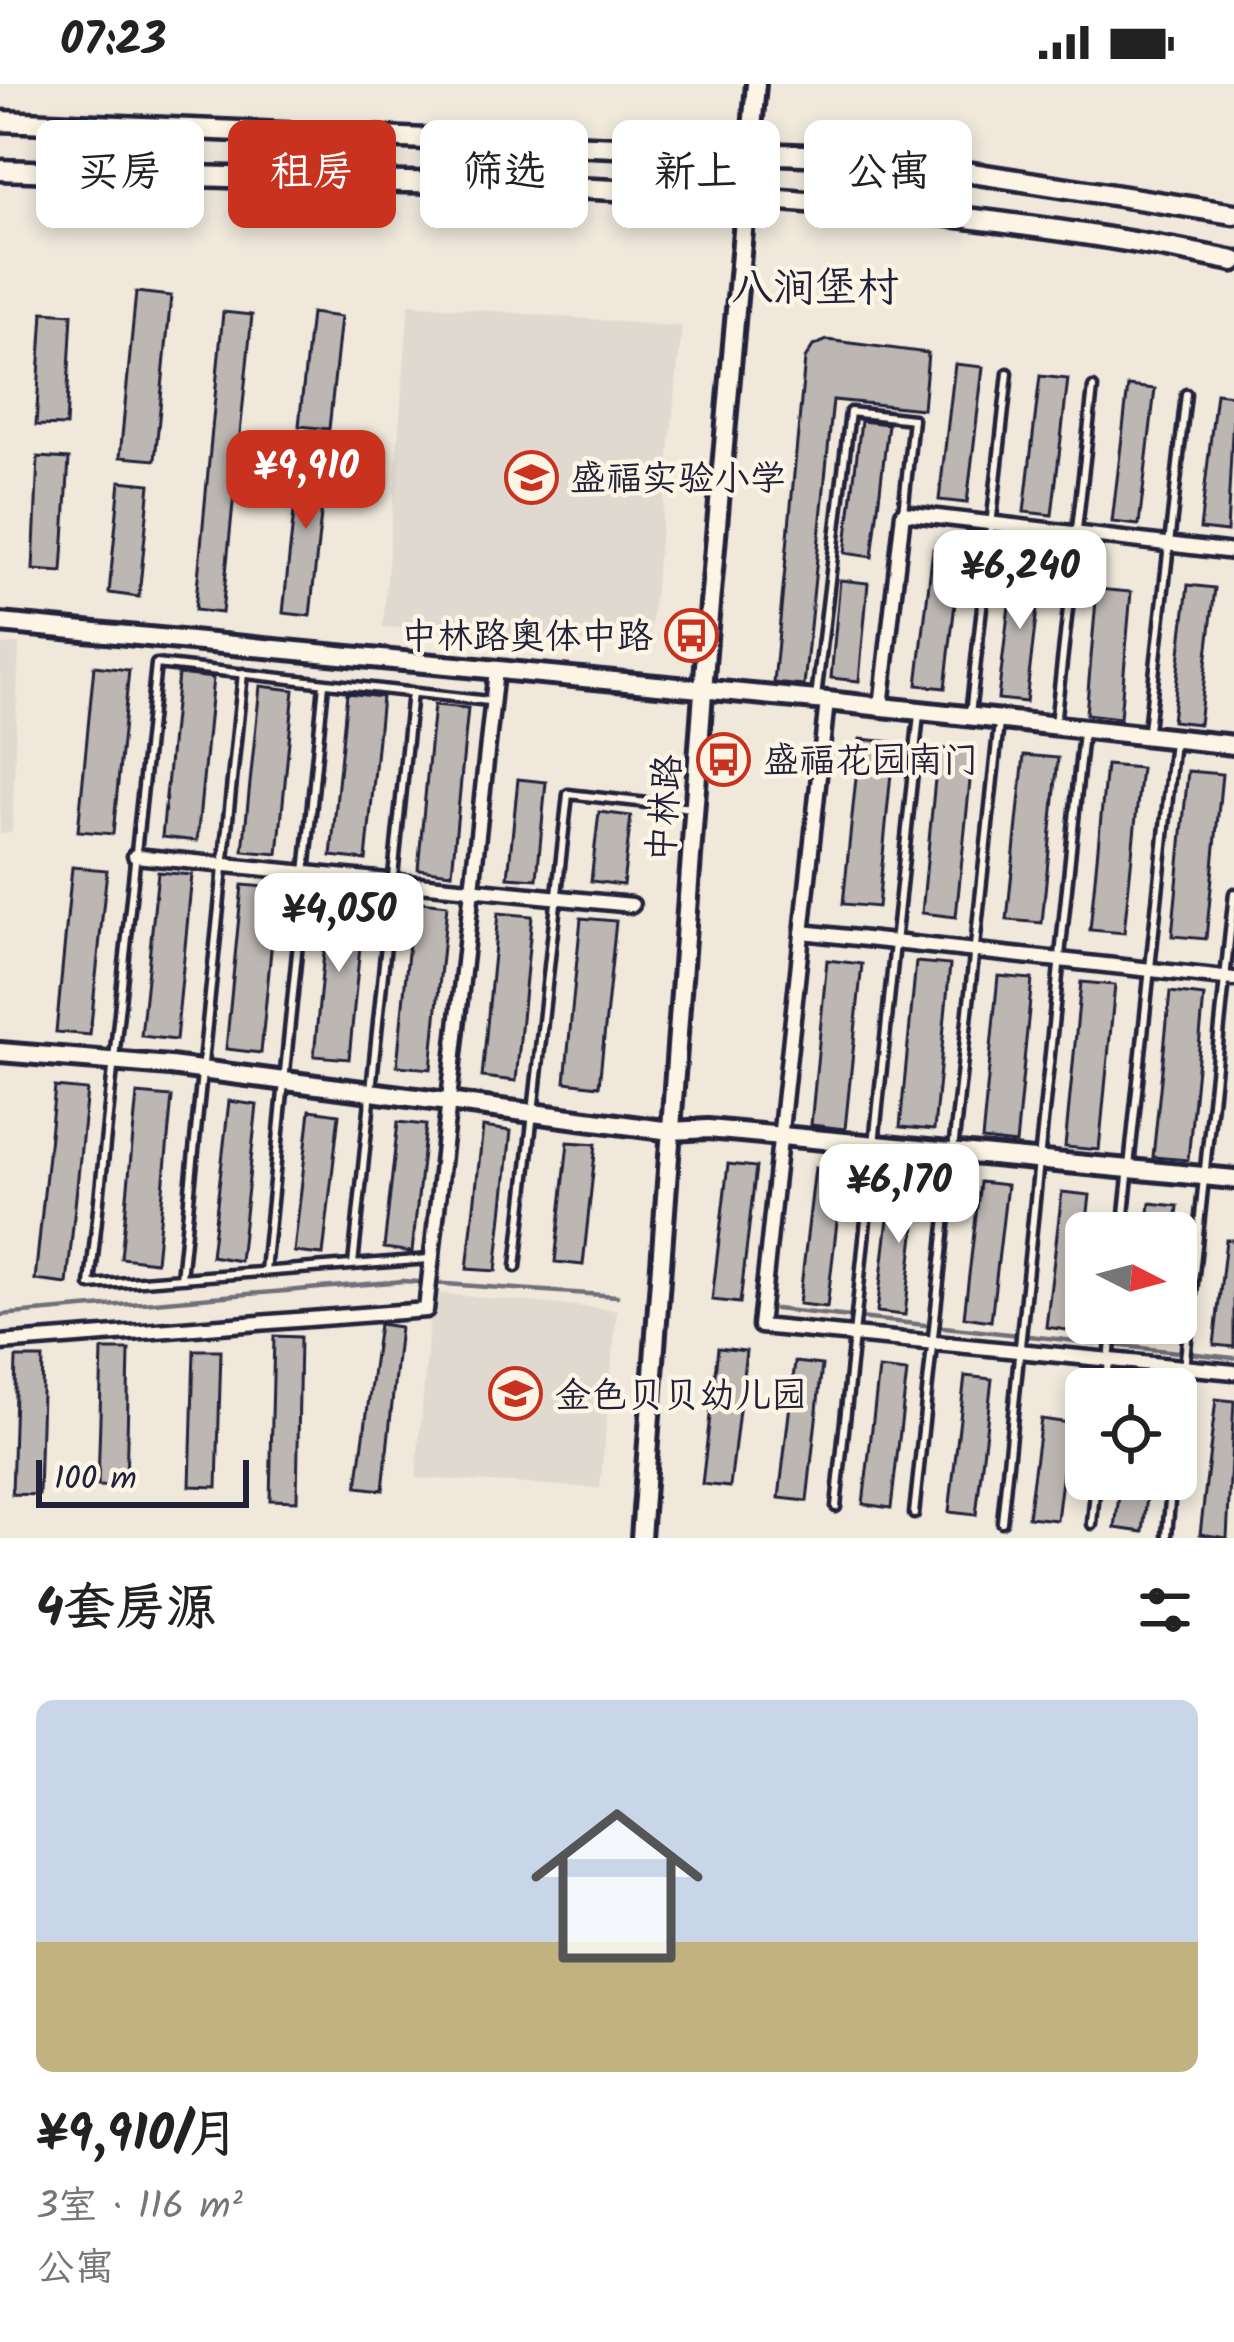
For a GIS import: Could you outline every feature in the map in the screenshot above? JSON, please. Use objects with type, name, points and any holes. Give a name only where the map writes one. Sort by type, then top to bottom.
[{"type":"main road","points":[[0,121],[612,147]]},
{"type":"main road","points":[[780,156],[877,158],[1234,214]]},
{"type":"main road","points":[[0,170],[612,190]]},
{"type":"main road","points":[[780,203],[884,208],[1234,261]]},
{"type":"street","name":"中林路","points":[[751,120],[755,84]]},
{"type":"street","name":"中林路","points":[[641,1538],[705,690],[747,228]]},
{"type":"street","points":[[880,706],[903,513],[1234,552]]},
{"type":"street","points":[[0,622],[822,700],[1234,746]]},
{"type":"street","points":[[0,1343],[426,1310],[496,670]]},
{"type":"street","points":[[822,700],[760,1326],[854,1330],[1234,1372]]},
{"type":"street","points":[[135,856],[632,905]]},
{"type":"street","points":[[802,932],[1229,979]]},
{"type":"street","points":[[0,1052],[202,1071],[670,1131],[780,1136],[1234,1179]]},
{"type":"lane","points":[[970,716],[1008,373]]},
{"type":"lane","points":[[1055,726],[1094,388]]},
{"type":"lane","points":[[1148,736],[1186,394]]},
{"type":"lane","points":[[822,700],[850,412],[913,419],[903,513]]},
{"type":"lane","points":[[433,1258],[90,1285],[156,664],[493,701]]},
{"type":"lane","points":[[181,1278],[244,673]]},
{"type":"lane","points":[[266,1271],[324,682]]},
{"type":"lane","points":[[353,1264],[412,692]]},
{"type":"lane","points":[[836,1507],[920,711]]},
{"type":"lane","points":[[914,1514],[1000,720]]},
{"type":"lane","points":[[1002,1522],[1083,729]]},
{"type":"lane","points":[[1124,1212],[1174,739]]},
{"type":"lane","points":[[516,1267],[568,794],[696,808]]},
{"type":"lane","points":[[1184,1368],[1229,979],[1234,893]]},
{"type":"lane","points":[[1108,1368],[1110,1344]]},
{"type":"lane","points":[[1092,1524],[1094,1500]]},
{"type":"lane","points":[[1166,1535],[1170,1500]]},
{"type":"shaded area","name":"盛福实验小学","points":[[409,304],[682,327],[649,647],[383,627]]},
{"type":"shaded area","points":[[19,644],[12,832],[0,834],[0,645]]},
{"type":"shaded area","name":"金色贝贝幼儿园","points":[[432,1293],[617,1310],[600,1488],[416,1478]]},
{"type":"building","points":[[136,292],[171,296],[155,460],[120,457]]},
{"type":"building","points":[[43,312],[72,314],[66,426],[36,425]]},
{"type":"building","points":[[223,312],[252,315],[222,613],[195,610]]},
{"type":"building","points":[[311,313],[341,317],[329,429],[299,426]]},
{"type":"building","points":[[827,340],[928,353],[923,409],[833,400],[804,686],[774,683],[805,359],[813,346]]},
{"type":"building","points":[[955,364],[983,367],[967,503],[939,500]]},
{"type":"building","points":[[1040,376],[1068,379],[1052,515],[1024,512]]},
{"type":"building","points":[[1128,386],[1155,389],[1139,525],[1112,522]]},
{"type":"building","points":[[1216,393],[1234,395],[1227,532],[1200,529]]},
{"type":"building","points":[[861,421],[888,424],[872,557],[845,553]]},
{"type":"building","points":[[301,447],[328,450],[310,616],[283,613]]},
{"type":"building","points":[[38,457],[69,459],[62,572],[33,570]]},
{"type":"building","points":[[120,481],[150,484],[139,597],[109,593]]},
{"type":"building","points":[[933,549],[961,552],[945,688],[917,685]]},
{"type":"building","points":[[1014,563],[1042,566],[1026,702],[998,699]]},
{"type":"building","points":[[840,580],[868,583],[859,681],[831,678]]},
{"type":"building","points":[[1188,585],[1215,588],[1199,724],[1172,721]]},
{"type":"building","points":[[1097,589],[1131,592],[1120,718],[1086,714]]},
{"type":"building","points":[[94,666],[129,670],[113,834],[78,831]]},
{"type":"building","points":[[178,674],[213,678],[197,841],[162,837]]},
{"type":"building","points":[[260,686],[294,690],[278,854],[243,851]]},
{"type":"building","points":[[347,693],[382,697],[366,860],[331,856]]},
{"type":"building","points":[[434,705],[468,708],[452,873],[418,869]]},
{"type":"building","points":[[860,739],[894,742],[878,907],[843,904]]},
{"type":"building","points":[[938,748],[973,752],[956,917],[922,913]]},
{"type":"building","points":[[1024,755],[1058,758],[1042,923],[1007,920]]},
{"type":"building","points":[[1106,765],[1141,768],[1124,933],[1090,930]]},
{"type":"building","points":[[1188,771],[1222,774],[1206,939],[1172,936]]},
{"type":"building","points":[[518,779],[546,782],[537,879],[508,877]]},
{"type":"building","points":[[599,812],[631,816],[623,885],[591,881]]},
{"type":"building","points":[[72,867],[107,870],[90,1035],[56,1032]]},
{"type":"building","points":[[158,872],[192,875],[176,1040],[141,1036]]},
{"type":"building","points":[[242,885],[277,888],[261,1053],[226,1049]]},
{"type":"building","points":[[330,891],[365,895],[349,1059],[314,1056]]},
{"type":"building","points":[[413,901],[447,905],[431,1069],[397,1066]]},
{"type":"building","points":[[498,913],[532,916],[516,1081],[482,1077]]},
{"type":"building","points":[[581,918],[616,921],[599,1086],[565,1082]]},
{"type":"building","points":[[827,960],[862,964],[845,1129],[811,1125]]},
{"type":"building","points":[[916,962],[950,965],[934,1130],[900,1127]]},
{"type":"building","points":[[998,976],[1032,979],[1016,1144],[982,1140]]},
{"type":"building","points":[[1081,982],[1115,985],[1099,1150],[1065,1147]]},
{"type":"building","points":[[1170,992],[1204,996],[1188,1160],[1153,1157]]},
{"type":"building","points":[[55,1087],[87,1090],[67,1284],[35,1280]]},
{"type":"building","points":[[137,1094],[172,1097],[156,1262],[121,1258]]},
{"type":"building","points":[[229,1101],[257,1105],[240,1261],[211,1256]]},
{"type":"building","points":[[310,1110],[339,1114],[323,1255],[294,1252]]},
{"type":"building","points":[[398,1122],[426,1125],[412,1252],[384,1248]]},
{"type":"building","points":[[483,1127],[511,1131],[496,1271],[467,1269]]},
{"type":"building","points":[[568,1142],[596,1144],[583,1265],[555,1262]]},
{"type":"building","points":[[728,1164],[756,1167],[740,1303],[712,1300]]},
{"type":"building","points":[[815,1168],[843,1171],[827,1307],[799,1304]]},
{"type":"building","points":[[893,1176],[920,1180],[905,1315],[877,1312]]},
{"type":"building","points":[[980,1182],[1007,1185],[991,1321],[964,1317]]},
{"type":"building","points":[[1062,1192],[1090,1195],[1088,1212],[1065,1212],[1065,1330],[1046,1327]]},
{"type":"building","points":[[1150,1203],[1178,1206],[1177,1212],[1149,1212]]},
{"type":"building","points":[[1226,1240],[1234,1240],[1234,1347],[1214,1345]]},
{"type":"building","points":[[379,1324],[400,1327],[383,1490],[357,1487]]},
{"type":"building","points":[[274,1336],[300,1337],[297,1501],[270,1500]]},
{"type":"building","points":[[718,1348],[746,1351],[730,1487],[702,1484]]},
{"type":"building","points":[[102,1350],[129,1350],[126,1487],[98,1486]]},
{"type":"building","points":[[194,1350],[221,1350],[217,1487],[190,1486]]},
{"type":"building","points":[[16,1358],[43,1358],[39,1495],[12,1494]]},
{"type":"building","points":[[795,1362],[822,1365],[807,1501],[779,1498]]},
{"type":"building","points":[[879,1369],[907,1372],[891,1508],[863,1504]]},
{"type":"building","points":[[965,1376],[992,1379],[976,1515],[949,1512]]},
{"type":"building","points":[[1216,1399],[1234,1401],[1227,1538],[1200,1534]]},
{"type":"building","points":[[1041,1419],[1065,1422],[1057,1520],[1028,1517]]},
{"type":"building","points":[[1118,1500],[1147,1500],[1143,1532],[1115,1528]]},
{"type":"waterway","points":[[0,1315],[403,1281],[617,1296]]},
{"type":"waterway","points":[[775,1309],[1234,1358]]},
{"type":"place","name":"盛福实验小学","points":[[531,477]]},
{"type":"place","name":"中林路奥体中路","points":[[692,635]]},
{"type":"place","name":"盛福花园南门","points":[[724,759]]},
{"type":"place","name":"金色贝贝幼儿园","points":[[516,1394]]},
{"type":"district","name":"八涧堡村","points":[[815,286]]}]
